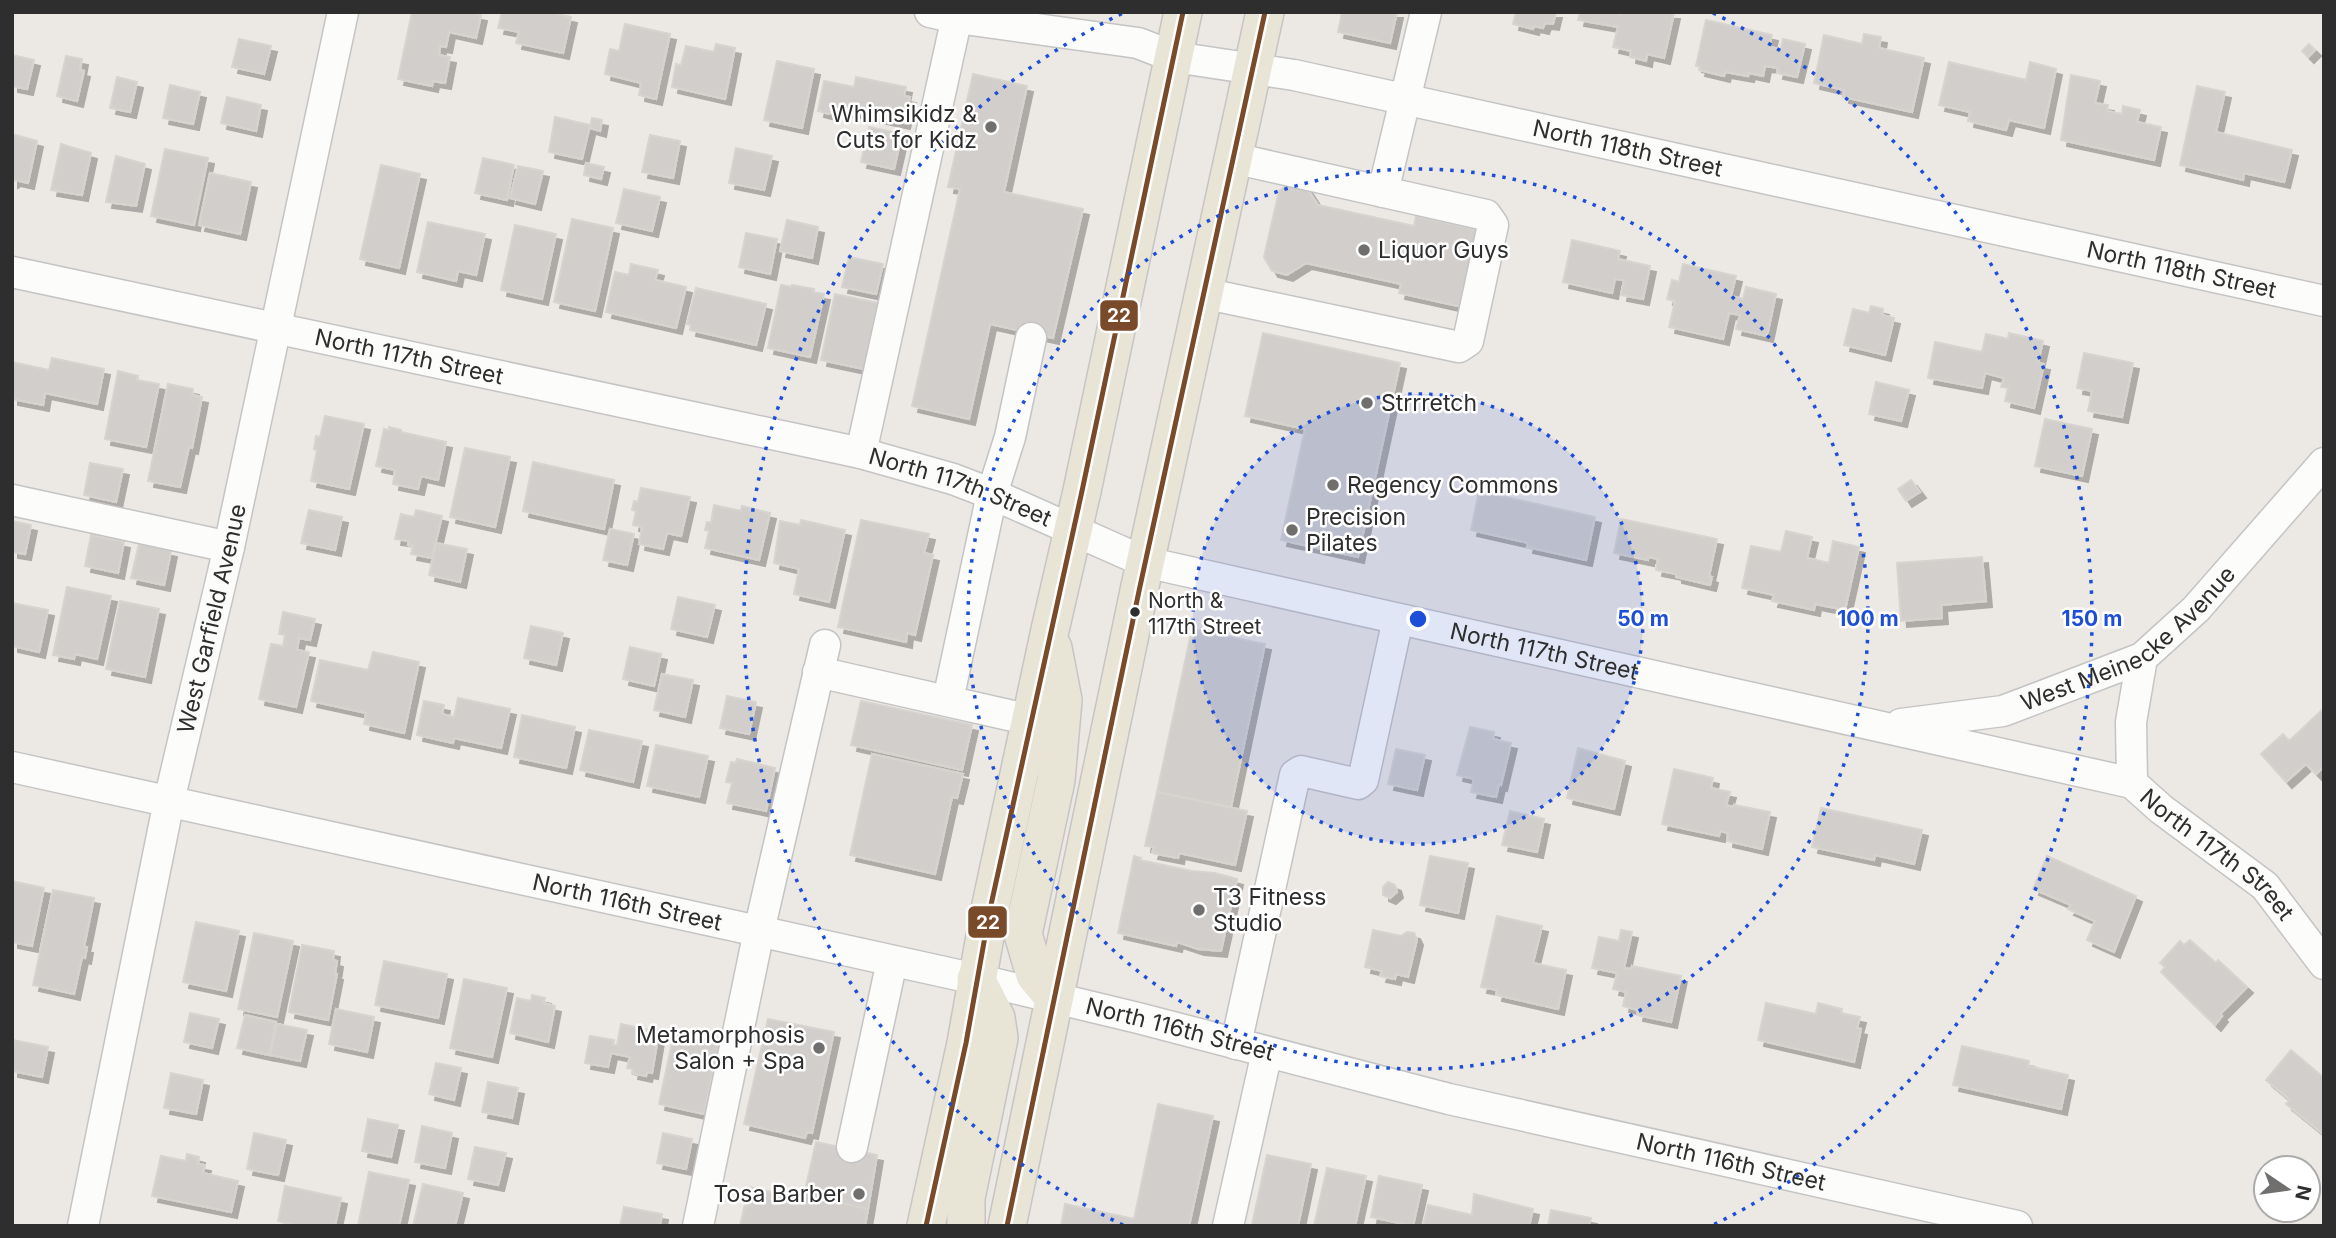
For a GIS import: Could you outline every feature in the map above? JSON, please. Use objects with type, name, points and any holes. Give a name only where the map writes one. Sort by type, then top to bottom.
[{"type":"main road","points":[[926,1226],[966,1043],[976,979],[1183,12]]},
{"type":"main road","points":[[1007,1226],[1145,562],[1265,12]]},
{"type":"main road","points":[[1050,630],[1063,700],[1056,780],[1023,934],[1035,975],[1054,998]]},
{"type":"main road","points":[[966,1226],[966,1198],[999,1038],[996,1017],[976,979]]},
{"type":"street","name":"West Garfield Avenue","points":[[83,1226],[169,801],[229,547],[343,12]]},
{"type":"street","points":[[1383,192],[1426,12]]},
{"type":"street","name":"North 118th Street","points":[[948,14],[1138,43],[1174,57],[1253,68],[1404,99],[2324,301]]},
{"type":"street","points":[[861,453],[948,14]]},
{"type":"street","points":[[1203,293],[1459,347],[1468,341],[1493,225],[1486,215],[1233,158]]},
{"type":"street","name":"North 117th Street","points":[[12,272],[861,453],[992,494],[1145,562],[2132,783],[2161,809],[2265,886],[2324,964]]},
{"type":"street","points":[[947,700],[992,494],[1010,437],[1031,338]]},
{"type":"street","name":"West Meinecke Avenue","points":[[1883,726],[2003,711],[2142,658],[2196,609],[2324,463]]},
{"type":"street","points":[[12,500],[229,547]]},
{"type":"street","points":[[1236,1044],[1295,775],[1301,771],[1358,784],[1363,780],[1398,619]]},
{"type":"street","points":[[698,1226],[759,930],[822,658],[947,700],[1031,720]]},
{"type":"street","points":[[2132,783],[2131,722],[2142,658]]},
{"type":"street","name":"North 116th Street","points":[[12,767],[976,979],[1449,1099],[2017,1226]]},
{"type":"street","points":[[852,1147],[892,961]]},
{"type":"street","points":[[1228,1226],[1267,1052]]},
{"type":"building","points":[[412,12],[466,12],[481,15],[476,38],[449,32],[446,47],[440,46],[439,55],[450,57],[445,83],[433,81],[432,86],[398,79]]},
{"type":"building","points":[[502,12],[549,12],[571,17],[563,53],[516,43],[519,32],[498,28]]},
{"type":"building","points":[[1342,12],[1397,12],[1390,43],[1338,32]]},
{"type":"building","points":[[1516,12],[1556,12],[1553,24],[1545,23],[1543,28],[1534,26],[1533,29],[1513,24]]},
{"type":"building","points":[[1580,12],[1611,12],[1621,15],[1621,12],[1674,13],[1664,58],[1647,54],[1646,61],[1630,57],[1631,51],[1613,47],[1618,27],[1578,20]]},
{"type":"building","points":[[1706,20],[1772,35],[1769,47],[1781,49],[1783,39],[1805,44],[1797,77],[1777,73],[1778,68],[1765,66],[1763,76],[1725,72],[1724,76],[1699,70],[1700,67],[1696,66]]},
{"type":"building","points":[[625,24],[670,34],[656,99],[639,95],[641,83],[605,74],[610,49],[619,51]]},
{"type":"building","points":[[1864,34],[1881,37],[1879,48],[1924,58],[1912,112],[1843,97],[1844,90],[1814,83],[1824,35],[1862,44]]},
{"type":"building","points":[[239,39],[271,46],[264,74],[232,67]]},
{"type":"building","points":[[716,44],[735,48],[725,99],[672,87],[676,64],[681,65],[686,46],[714,52]]},
{"type":"building","points":[[2309,44],[2315,50],[2308,57],[2302,51]]},
{"type":"building","points":[[12,55],[34,60],[27,89],[12,86]]},
{"type":"building","points":[[66,56],[82,59],[80,70],[84,71],[77,101],[57,96]]},
{"type":"building","points":[[777,61],[814,69],[802,128],[764,120]]},
{"type":"building","points":[[1949,62],[2026,80],[2030,62],[2056,69],[2044,128],[2009,120],[2006,130],[1968,121],[1970,112],[1939,105]]},
{"type":"building","points":[[973,74],[1027,86],[1004,192],[1083,209],[1053,338],[990,324],[969,419],[912,406],[960,189],[948,187]]},
{"type":"building","points":[[2071,75],[2100,81],[2095,103],[2108,105],[2107,111],[2122,114],[2123,106],[2140,110],[2137,122],[2161,127],[2154,160],[2061,140]]},
{"type":"building","points":[[117,77],[137,82],[130,112],[110,108]]},
{"type":"building","points":[[856,77],[906,87],[904,96],[910,97],[904,123],[835,108],[829,114],[818,111],[824,81],[854,87]]},
{"type":"building","points":[[170,85],[200,92],[193,124],[163,118]]},
{"type":"building","points":[[2197,86],[2225,92],[2216,132],[2292,150],[2284,182],[2244,173],[2243,180],[2180,165]]},
{"type":"building","points":[[227,97],[261,105],[256,131],[221,123]]},
{"type":"building","points":[[555,117],[590,125],[582,159],[549,152]]},
{"type":"building","points":[[592,118],[602,120],[600,131],[590,128]]},
{"type":"building","points":[[869,127],[902,134],[894,169],[861,162]]},
{"type":"building","points":[[12,134],[37,141],[28,183],[15,180],[12,182]]},
{"type":"building","points":[[650,135],[680,141],[673,178],[642,172]]},
{"type":"building","points":[[61,144],[91,153],[82,195],[51,190]]},
{"type":"building","points":[[736,148],[772,156],[764,190],[729,183]]},
{"type":"building","points":[[165,149],[208,158],[194,225],[151,216]]},
{"type":"building","points":[[116,156],[145,164],[136,206],[106,202]]},
{"type":"building","points":[[483,158],[514,165],[507,200],[475,193]]},
{"type":"building","points":[[586,163],[604,167],[601,179],[584,175]]},
{"type":"building","points":[[381,165],[420,174],[399,268],[360,259]]},
{"type":"building","points":[[518,166],[543,171],[535,204],[510,198]]},
{"type":"building","points":[[210,173],[251,182],[240,234],[199,225]]},
{"type":"building","points":[[1290,183],[1306,187],[1318,205],[1414,226],[1416,216],[1484,231],[1467,308],[1399,293],[1401,284],[1306,263],[1287,275],[1272,271],[1264,257],[1279,191]]},
{"type":"building","points":[[624,189],[660,197],[652,231],[616,223]]},
{"type":"building","points":[[572,219],[613,228],[595,311],[554,302]]},
{"type":"building","points":[[787,220],[818,227],[812,258],[780,251]]},
{"type":"building","points":[[428,222],[485,234],[476,275],[458,271],[456,281],[417,272]]},
{"type":"building","points":[[515,225],[556,234],[542,299],[501,290]]},
{"type":"building","points":[[746,233],[777,239],[770,274],[739,267]]},
{"type":"building","points":[[1572,240],[1620,251],[1618,259],[1650,266],[1643,299],[1621,295],[1624,280],[1615,279],[1612,293],[1563,282]]},
{"type":"building","points":[[849,257],[883,264],[876,294],[842,287]]},
{"type":"building","points":[[631,264],[658,270],[655,280],[686,287],[676,328],[606,312],[615,272],[629,275]]},
{"type":"building","points":[[1683,264],[1736,276],[1731,296],[1743,299],[1746,287],[1776,294],[1767,336],[1736,329],[1740,315],[1729,313],[1723,339],[1669,327],[1675,301],[1667,299],[1672,280],[1679,282]]},
{"type":"building","points":[[781,285],[814,289],[813,292],[824,294],[810,357],[768,348]]},
{"type":"building","points":[[696,288],[766,304],[756,345],[690,330],[691,325],[687,324]]},
{"type":"building","points":[[835,294],[878,303],[864,369],[821,360]]},
{"type":"building","points":[[1871,306],[1883,309],[1882,315],[1894,318],[1885,355],[1844,345],[1853,309],[1869,313]]},
{"type":"building","name":"Regency Commons","points":[[1263,333],[1400,363],[1358,557],[1281,540],[1305,429],[1245,416]]},
{"type":"building","points":[[2009,333],[2043,341],[2038,363],[2044,364],[2034,408],[2005,401],[2008,388],[2001,387],[2004,378],[1985,373],[1982,388],[1928,378],[1935,342],[1982,352],[1986,334],[2008,339]]},
{"type":"building","points":[[2084,353],[2133,363],[2122,417],[2088,411],[2092,391],[2077,388]]},
{"type":"building","points":[[52,358],[104,369],[97,404],[45,393],[43,405],[12,399],[12,362],[49,370]]},
{"type":"building","points":[[118,371],[138,376],[137,380],[159,384],[146,447],[105,439]]},
{"type":"building","points":[[1876,382],[1909,390],[1901,421],[1869,414]]},
{"type":"building","points":[[168,384],[193,389],[192,395],[202,397],[192,448],[189,447],[180,487],[148,481]]},
{"type":"building","points":[[325,416],[364,424],[349,489],[311,481],[317,450],[314,449],[316,436],[320,437]]},
{"type":"building","points":[[2045,419],[2092,429],[2082,476],[2035,466]]},
{"type":"building","points":[[389,427],[446,442],[438,480],[421,476],[418,489],[393,484],[395,470],[376,466],[384,429],[389,430]]},
{"type":"building","points":[[465,448],[510,457],[495,527],[450,517]]},
{"type":"building","points":[[533,462],[614,480],[604,529],[523,511]]},
{"type":"building","points":[[90,463],[123,469],[116,502],[84,495]]},
{"type":"building","points":[[1911,480],[1920,492],[1906,501],[1898,489]]},
{"type":"building","points":[[641,488],[690,497],[681,536],[667,533],[663,549],[639,544],[642,527],[633,525],[636,511],[632,510],[634,501],[638,502]]},
{"type":"building","points":[[1479,491],[1595,517],[1586,560],[1527,547],[1528,543],[1471,530]]},
{"type":"building","points":[[714,505],[741,511],[742,506],[770,513],[759,560],[705,548],[709,531],[705,530],[707,522],[711,523]]},
{"type":"building","points":[[309,510],[342,517],[335,550],[301,543]]},
{"type":"building","points":[[416,510],[442,516],[432,558],[411,554],[413,546],[408,545],[409,541],[395,539],[401,514],[414,517]]},
{"type":"building","points":[[1621,519],[1717,539],[1709,576],[1712,577],[1710,585],[1656,570],[1658,559],[1648,557],[1648,560],[1614,553]]},
{"type":"building","points":[[801,520],[845,530],[829,602],[794,594],[799,569],[774,563],[780,521],[800,525]]},
{"type":"building","points":[[861,520],[929,534],[924,553],[933,555],[915,635],[907,633],[906,642],[838,627]]},
{"type":"building","points":[[12,521],[31,525],[25,554],[12,552]]},
{"type":"building","points":[[610,529],[634,534],[627,565],[603,560]]},
{"type":"building","points":[[1786,531],[1812,537],[1807,558],[1829,563],[1833,541],[1859,547],[1845,610],[1815,604],[1814,610],[1772,601],[1774,595],[1742,588],[1751,546],[1781,552]]},
{"type":"building","points":[[91,535],[124,542],[118,573],[85,566]]},
{"type":"building","points":[[436,543],[467,549],[460,582],[429,575]]},
{"type":"building","points":[[139,544],[171,551],[164,585],[131,578]]},
{"type":"building","points":[[1982,557],[1986,601],[1941,605],[1942,618],[1901,621],[1897,563]]},
{"type":"building","points":[[67,587],[111,596],[97,659],[75,654],[74,659],[53,655]]},
{"type":"building","points":[[678,597],[715,605],[707,637],[671,629]]},
{"type":"building","points":[[120,601],[159,609],[145,677],[106,669]]},
{"type":"building","points":[[12,603],[48,610],[39,652],[12,646]]},
{"type":"building","points":[[283,612],[315,619],[310,640],[299,638],[297,650],[309,652],[296,707],[259,699],[271,644],[283,646],[285,635],[279,634]]},
{"type":"building","points":[[531,626],[563,633],[556,665],[524,658]]},
{"type":"building","points":[[1192,629],[1265,644],[1231,807],[1157,792]]},
{"type":"building","points":[[630,647],[661,654],[654,686],[623,679]]},
{"type":"building","points":[[373,652],[419,662],[404,733],[364,724],[366,713],[311,701],[320,660],[368,670]]},
{"type":"building","points":[[662,674],[693,680],[685,717],[654,710]]},
{"type":"building","points":[[727,696],[756,702],[749,734],[720,728]]},
{"type":"building","points":[[458,698],[510,709],[501,748],[454,738],[453,743],[417,735],[424,701],[444,705],[442,714],[454,717]]},
{"type":"building","points":[[861,701],[972,725],[962,770],[851,745]]},
{"type":"building","points":[[2323,709],[2324,766],[2316,774],[2306,764],[2286,782],[2261,754],[2283,734],[2289,741]]},
{"type":"building","points":[[522,715],[575,727],[566,768],[514,757]]},
{"type":"building","points":[[1470,727],[1494,732],[1493,739],[1511,743],[1496,797],[1471,792],[1474,779],[1457,775]]},
{"type":"building","points":[[589,730],[642,741],[633,782],[580,770]]},
{"type":"building","points":[[656,745],[708,756],[699,797],[647,786]]},
{"type":"building","points":[[1578,748],[1625,761],[1614,809],[1567,798]]},
{"type":"building","points":[[1396,749],[1425,755],[1417,790],[1388,784]]},
{"type":"building","points":[[872,754],[963,774],[957,798],[952,797],[935,874],[850,855]]},
{"type":"building","points":[[737,759],[775,768],[766,811],[727,803],[732,783],[726,782],[731,762],[736,763]]},
{"type":"building","points":[[1674,769],[1713,778],[1711,788],[1730,792],[1726,805],[1770,812],[1762,849],[1727,841],[1728,833],[1720,831],[1719,836],[1662,824]]},
{"type":"building","points":[[1157,792],[1247,811],[1235,865],[1179,853],[1178,858],[1152,853],[1154,847],[1145,846]]},
{"type":"building","points":[[1821,808],[1922,830],[1914,864],[1875,855],[1874,860],[1812,847]]},
{"type":"building","points":[[1510,811],[1544,819],[1537,852],[1502,845]]},
{"type":"building","points":[[1134,856],[1141,858],[1140,860],[1237,879],[1221,951],[1198,949],[1177,942],[1176,946],[1118,933]]},
{"type":"building","points":[[1430,856],[1468,863],[1458,913],[1420,905]]},
{"type":"building","points":[[2047,856],[2136,896],[2114,952],[2087,940],[2095,921],[2068,909],[2071,905],[2033,889]]},
{"type":"building","points":[[12,881],[44,888],[32,946],[12,942]]},
{"type":"building","points":[[1388,882],[1395,885],[1397,892],[1390,898],[1383,895],[1383,887]]},
{"type":"building","points":[[53,890],[94,898],[84,947],[87,947],[85,958],[82,957],[74,994],[33,985]]},
{"type":"building","points":[[1497,916],[1542,926],[1533,963],[1566,970],[1558,1009],[1496,995],[1497,990],[1481,987]]},
{"type":"building","points":[[196,922],[239,931],[226,991],[183,982]]},
{"type":"building","points":[[1373,930],[1401,936],[1407,932],[1414,933],[1417,939],[1408,977],[1396,974],[1395,979],[1380,976],[1382,971],[1365,967]]},
{"type":"building","points":[[1621,930],[1632,932],[1624,968],[1631,969],[1632,966],[1681,976],[1671,1022],[1637,1015],[1638,1010],[1623,1006],[1626,992],[1613,989],[1617,973],[1592,968],[1599,937],[1619,941]]},
{"type":"building","points":[[254,933],[293,941],[277,1017],[238,1009]]},
{"type":"building","points":[[2190,940],[2216,963],[2218,960],[2247,987],[2220,1014],[2222,1016],[2215,1025],[2161,972],[2165,967],[2160,963],[2180,941],[2184,945]]},
{"type":"building","points":[[302,945],[334,951],[333,960],[337,961],[337,974],[328,1020],[289,1012]]},
{"type":"building","points":[[384,961],[447,974],[438,1018],[375,1005]]},
{"type":"building","points":[[464,979],[507,988],[492,1057],[450,1048]]},
{"type":"building","points":[[532,995],[545,998],[543,1003],[555,1006],[548,1042],[510,1033],[517,998],[531,1001]]},
{"type":"building","points":[[1766,1003],[1816,1014],[1818,1003],[1842,1009],[1841,1013],[1860,1017],[1857,1028],[1861,1029],[1854,1062],[1758,1040]]},
{"type":"building","points":[[336,1009],[374,1017],[367,1052],[329,1044]]},
{"type":"building","points":[[190,1013],[219,1019],[212,1048],[184,1042]]},
{"type":"building","points":[[245,1015],[276,1022],[269,1055],[237,1048]]},
{"type":"building","points":[[768,1019],[834,1032],[812,1133],[807,1132],[805,1138],[744,1124]]},
{"type":"building","points":[[277,1024],[307,1030],[300,1061],[270,1055]]},
{"type":"building","points":[[621,1024],[659,1032],[652,1073],[647,1072],[646,1076],[632,1073],[633,1069],[627,1068],[630,1057],[611,1053],[608,1067],[585,1063],[590,1036],[614,1040],[613,1045],[617,1045]]},
{"type":"building","points":[[674,1033],[719,1043],[704,1114],[659,1104]]},
{"type":"building","points":[[13,1040],[48,1047],[42,1077],[12,1071]]},
{"type":"building","points":[[1962,1046],[2029,1061],[2028,1066],[2068,1075],[2061,1109],[1953,1085]]},
{"type":"building","points":[[2291,1050],[2324,1078],[2324,1135],[2286,1104],[2290,1100],[2266,1080]]},
{"type":"building","points":[[436,1063],[461,1068],[454,1100],[429,1094]]},
{"type":"building","points":[[171,1073],[203,1080],[196,1114],[164,1108]]},
{"type":"building","points":[[488,1082],[518,1088],[512,1118],[482,1112]]},
{"type":"building","points":[[1158,1104],[1213,1116],[1189,1226],[1061,1226],[1065,1204],[1134,1219]]},
{"type":"building","points":[[368,1119],[398,1125],[391,1157],[362,1151]]},
{"type":"building","points":[[422,1126],[452,1133],[445,1168],[415,1162]]},
{"type":"building","points":[[254,1133],[286,1140],[278,1175],[247,1169]]},
{"type":"building","points":[[663,1133],[692,1139],[686,1169],[657,1163]]},
{"type":"building","points":[[816,1142],[877,1155],[868,1209],[804,1195]]},
{"type":"building","points":[[475,1147],[506,1153],[498,1185],[468,1179]]},
{"type":"building","points":[[187,1154],[199,1157],[198,1164],[205,1165],[203,1173],[238,1181],[231,1212],[152,1196],[161,1156],[186,1161]]},
{"type":"building","points":[[1267,1155],[1311,1164],[1298,1226],[1252,1225]]},
{"type":"building","points":[[1327,1168],[1366,1176],[1355,1226],[1314,1226]]},
{"type":"building","points":[[369,1172],[409,1180],[399,1226],[358,1226]]},
{"type":"building","points":[[1379,1176],[1422,1185],[1413,1226],[1371,1217]]},
{"type":"building","points":[[423,1184],[463,1193],[455,1226],[413,1226]]},
{"type":"building","points":[[285,1186],[341,1198],[335,1226],[298,1226],[278,1221]]},
{"type":"building","points":[[749,1187],[780,1194],[781,1190],[868,1209],[865,1226],[740,1226]]},
{"type":"building","points":[[1474,1194],[1533,1209],[1529,1226],[1423,1226],[1428,1205],[1472,1215]]},
{"type":"building","points":[[624,1207],[662,1214],[660,1226],[620,1226]]},
{"type":"building","points":[[1551,1210],[1591,1218],[1589,1226],[1548,1226]]},
{"type":"transit line","name":"22","points":[[926,1226],[966,1043],[989,914],[1183,12]]},
{"type":"transit line","name":"22","points":[[1007,1226],[1139,591],[1265,12]]},
{"type":"place","name":"Whimsikidz & Cuts for Kidz","points":[[991,127]]},
{"type":"place","name":"Liquor Guys","points":[[1364,250]]},
{"type":"place","name":"Strrretch","points":[[1367,403]]},
{"type":"place","name":"Regency Commons","points":[[1333,485]]},
{"type":"place","name":"Precision Pilates","points":[[1292,530]]},
{"type":"place","name":"North & 117th Street","points":[[1135,612]]},
{"type":"place","name":"T3 Fitness Studio","points":[[1199,910]]},
{"type":"place","name":"Metamorphosis Salon + Spa","points":[[819,1048]]},
{"type":"place","name":"Tosa Barber","points":[[859,1194]]}]
